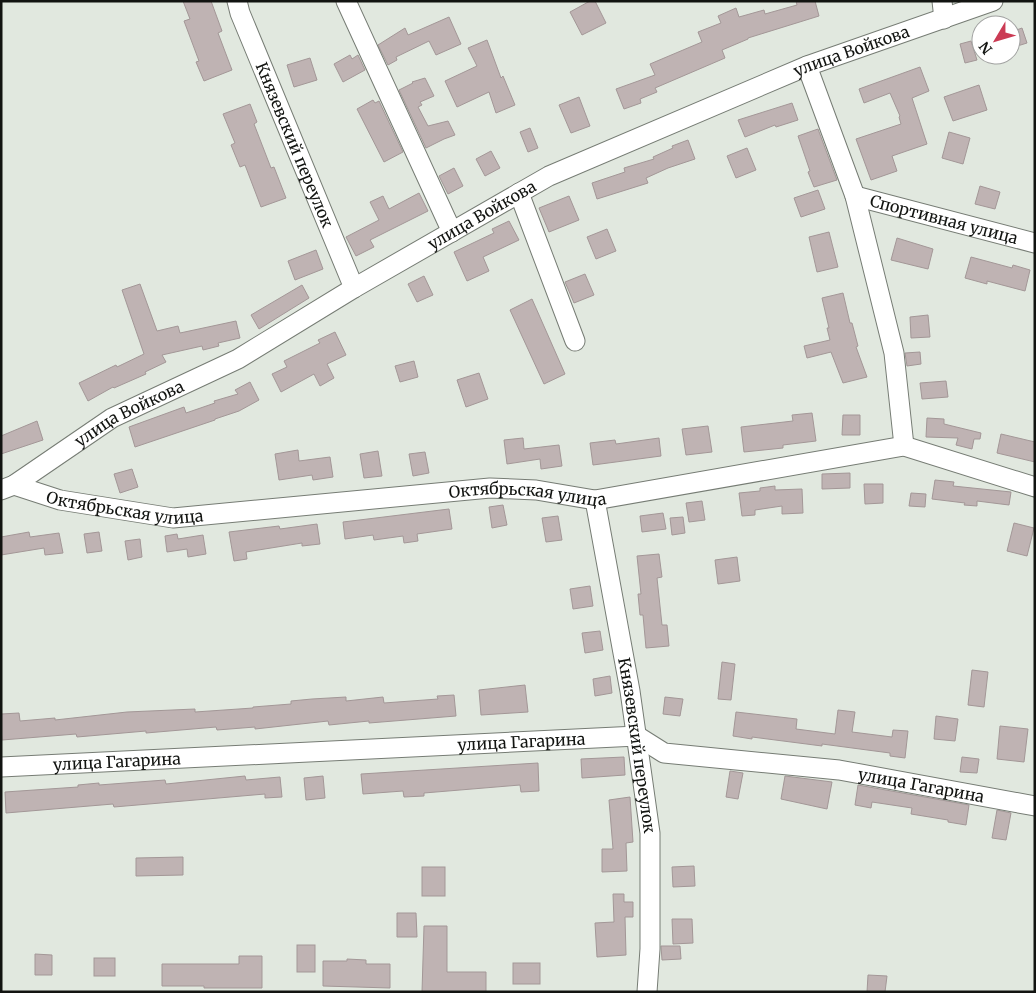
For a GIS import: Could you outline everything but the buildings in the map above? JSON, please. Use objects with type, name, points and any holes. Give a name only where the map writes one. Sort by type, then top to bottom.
[{"type":"street","name":"Князевский переулок","points":[[237,1],[240,13],[354,288]]},
{"type":"street","points":[[346,1],[452,232]]},
{"type":"street","name":"улица Войкова","points":[[7,488],[112,418],[238,359],[354,288],[549,176],[942,10],[993,1]]},
{"type":"street","points":[[807,66],[855,196],[894,353],[904,446]]},
{"type":"street","points":[[519,193],[575,341]]},
{"type":"street","name":"Спортивная улица","points":[[855,196],[1035,243]]},
{"type":"street","name":"Октябрьская улица","points":[[7,488],[60,500],[173,518],[490,488],[536,490],[595,500],[904,446],[1035,487]]},
{"type":"street","name":"Князевский переулок","points":[[595,500],[637,736],[650,833],[650,949],[647,992]]},
{"type":"street","name":"улица Гагарина","points":[[1,767],[637,736],[664,753],[839,770],[1035,806]]}]
